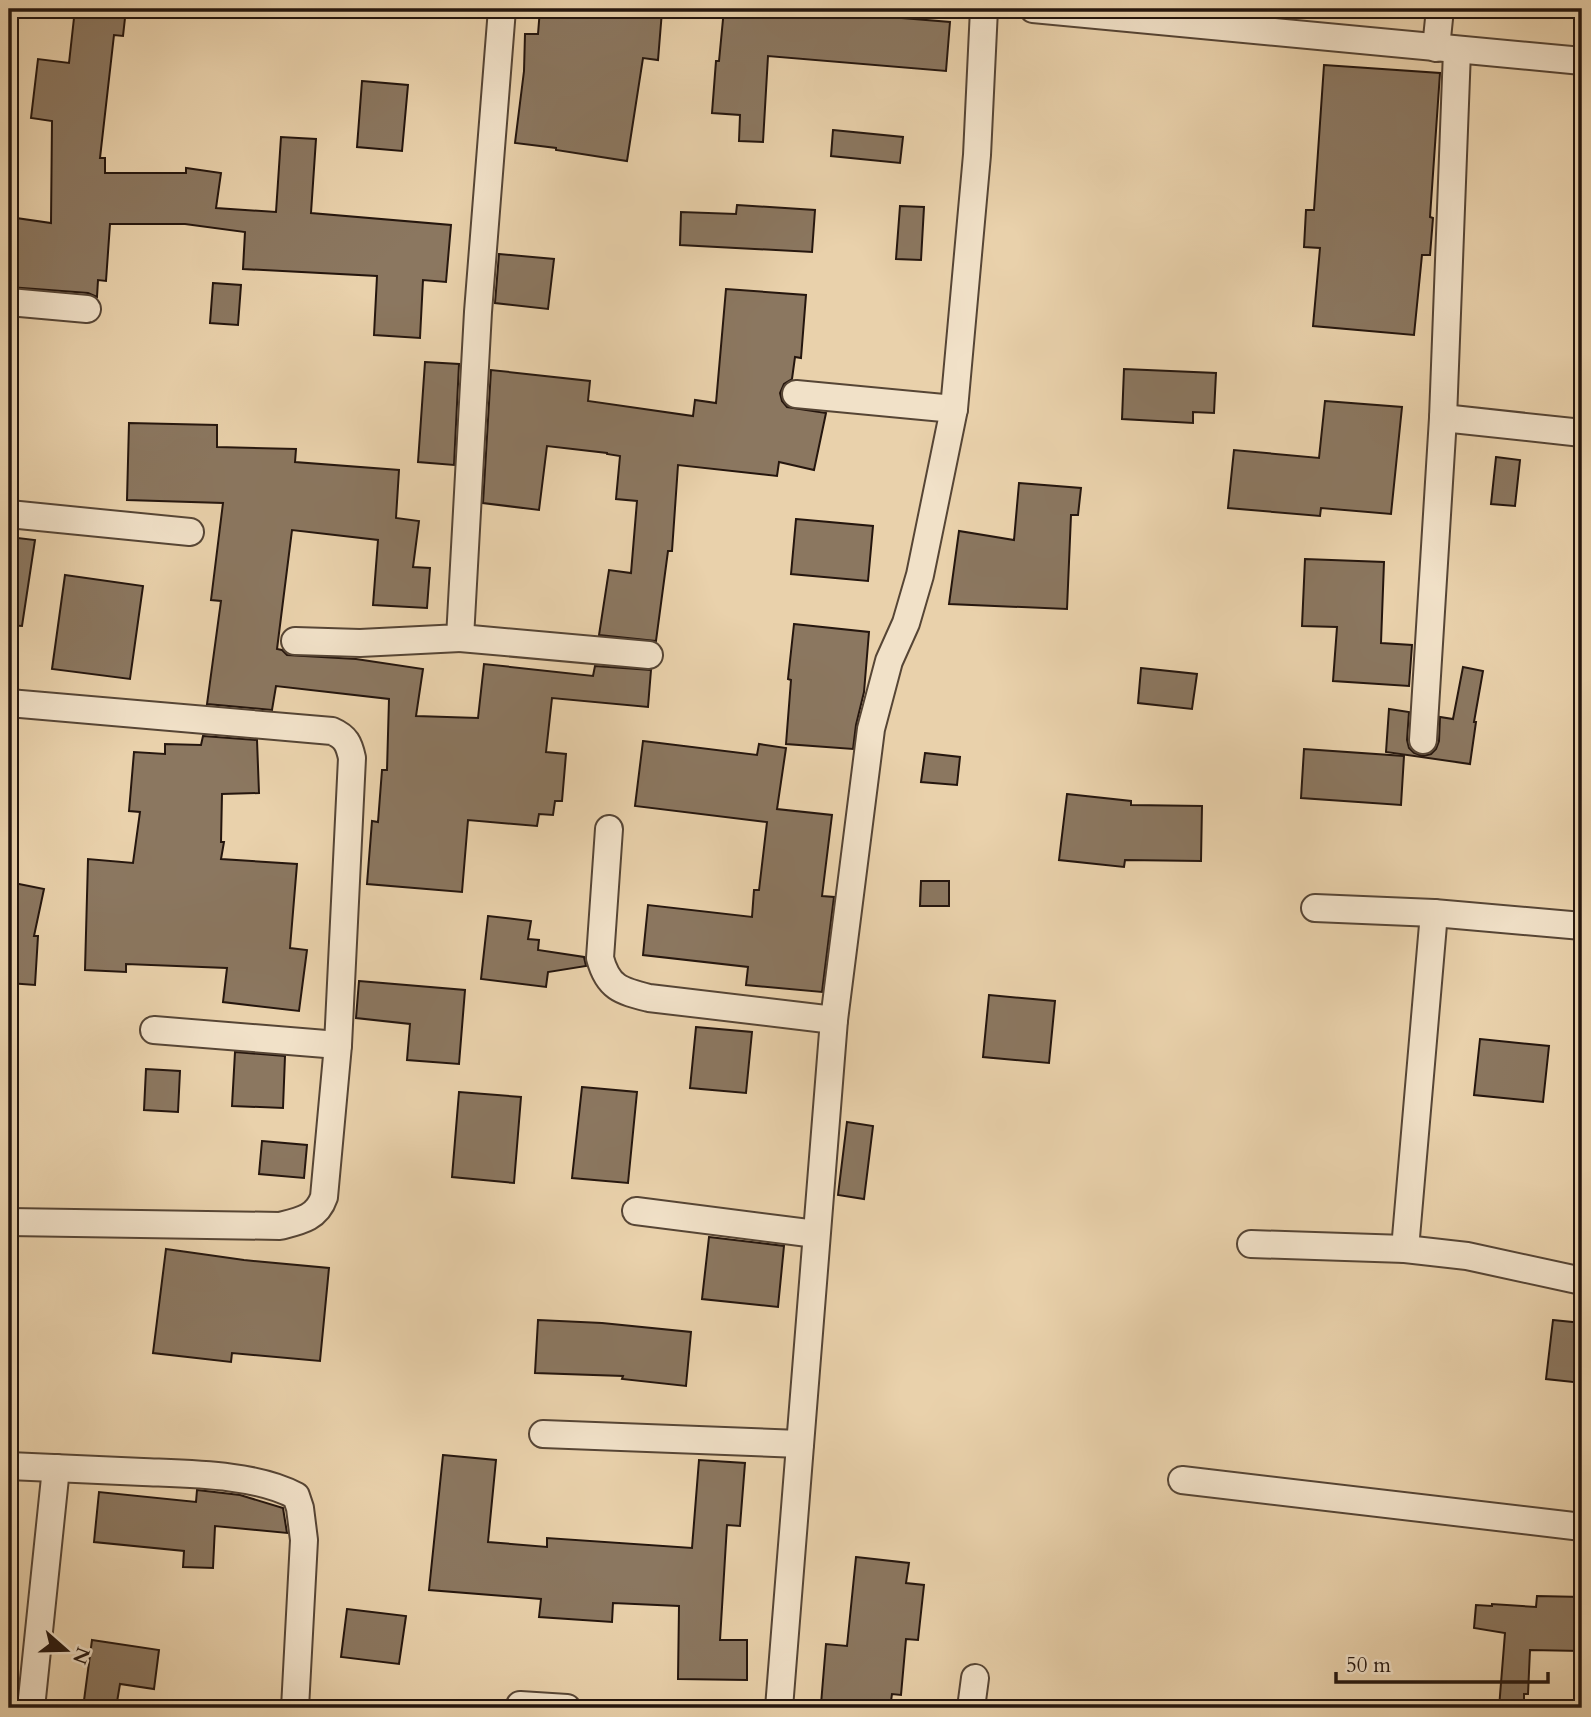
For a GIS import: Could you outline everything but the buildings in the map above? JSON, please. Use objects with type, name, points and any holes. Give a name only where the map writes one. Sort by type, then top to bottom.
[{"type":"street","points":[[460,638],[478,312],[502,9]]},
{"type":"street","points":[[779,1708],[834,1020],[871,729],[889,661],[906,623],[920,575],[954,409],[977,155],[985,9]]},
{"type":"street","points":[[1033,9],[1252,20],[1446,49],[1582,61]]},
{"type":"street","points":[[1423,740],[1443,418],[1446,49],[1440,9]]},
{"type":"street","points":[[9,302],[87,309]]},
{"type":"street","points":[[796,394],[954,409]]},
{"type":"street","points":[[1443,418],[1582,433]]},
{"type":"street","points":[[9,514],[190,532]]},
{"type":"street","points":[[295,641],[360,643],[460,638],[649,655]]},
{"type":"street","points":[[9,703],[332,731],[343,735],[352,758],[338,1045],[324,1197],[320,1207],[310,1217],[280,1226],[9,1222]]},
{"type":"street","points":[[609,829],[600,958],[604,975],[623,992],[649,998],[834,1020]]},
{"type":"street","points":[[1315,908],[1434,913],[1582,926]]},
{"type":"street","points":[[1405,1249],[1434,913]]},
{"type":"street","points":[[154,1030],[338,1045]]},
{"type":"street","points":[[636,1212],[816,1234]]},
{"type":"street","points":[[1251,1244],[1405,1249],[1467,1256],[1582,1281]]},
{"type":"street","points":[[543,1434],[800,1444]]},
{"type":"street","points":[[9,1466],[186,1474],[259,1483],[296,1496],[304,1540],[295,1708]]},
{"type":"street","points":[[31,1708],[56,1468]]},
{"type":"street","points":[[1182,1480],[1582,1527]]},
{"type":"street","points":[[971,1708],[975,1678]]},
{"type":"street","points":[[520,1705],[567,1708]]}]
